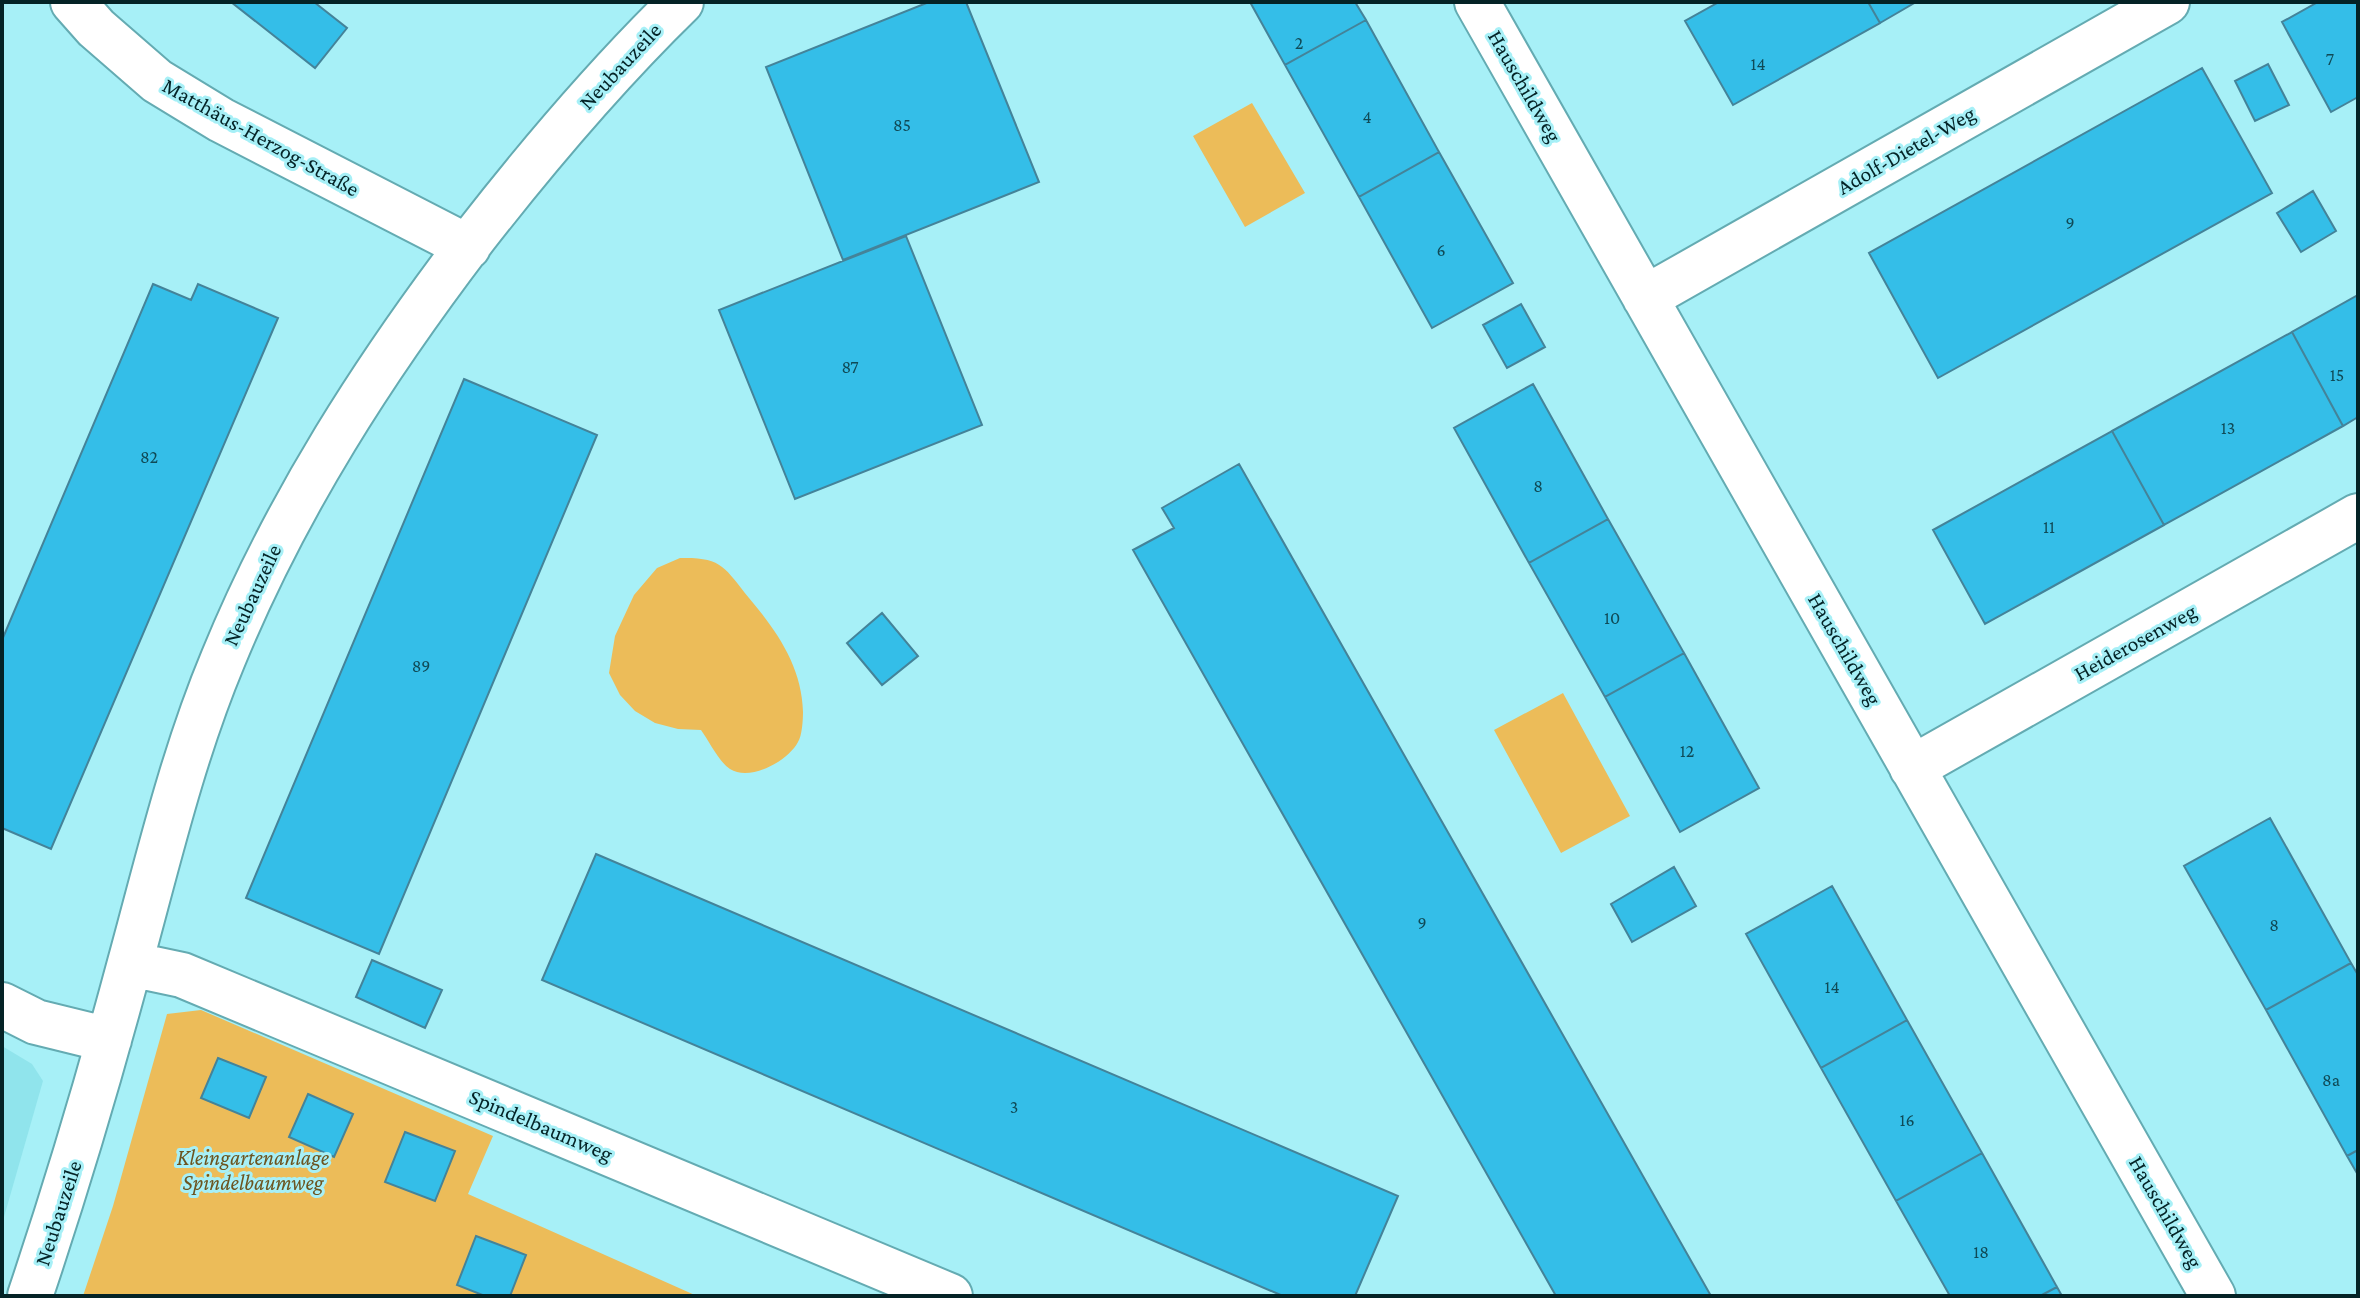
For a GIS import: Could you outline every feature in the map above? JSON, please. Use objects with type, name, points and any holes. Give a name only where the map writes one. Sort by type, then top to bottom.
[{"type":"street","name":"Matthäus-Herzog-Straße","points":[[73,2],[96,28],[157,81],[221,120],[468,247]]},
{"type":"street","name":"Neubauzeile","points":[[30,1296],[74,1167],[179,780],[222,661],[277,538],[342,425],[400,336],[553,138],[623,59],[681,2]]},
{"type":"street","name":"Hauschildweg","points":[[1477,2],[2213,1296]]},
{"type":"street","name":"Adolf-Dietel-Weg","points":[[1645,298],[2167,2]]},
{"type":"street","name":"Heiderosenweg","points":[[1912,768],[2358,516]]},
{"type":"street","name":"Spindelbaumweg","points":[[130,964],[182,975],[950,1296]]},
{"type":"street","points":[[2,1005],[36,1022],[109,1040]]},
{"type":"shaded area","points":[[2,1046],[32,1064],[43,1081],[2,1224]]},
{"type":"green space","points":[[1252,103],[1305,193],[1245,227],[1193,136]]},
{"type":"green space","points":[[680,558],[705,559],[727,571],[769,623],[793,665],[802,696],[800,736],[786,756],[768,768],[748,773],[730,769],[701,730],[678,729],[655,723],[635,711],[620,695],[609,673],[615,636],[634,595],[657,568]]},
{"type":"green space","points":[[1563,693],[1630,816],[1561,853],[1494,730]]},
{"type":"green space","name":"Kleingartenanlage Spindelbaumweg","points":[[201,1010],[493,1136],[468,1194],[697,1296],[83,1296],[113,1206],[167,1014]]},
{"type":"building","points":[[231,2],[314,2],[347,28],[315,68]]},
{"type":"building","points":[[929,2],[966,2],[1039,182],[843,260],[766,67]]},
{"type":"building","points":[[1250,2],[1355,2],[1366,20],[1285,65]]},
{"type":"building","points":[[1719,2],[1868,2],[1880,23],[1733,105],[1685,21]]},
{"type":"building","points":[[1868,2],[1916,2],[1880,23]]},
{"type":"building","points":[[2318,2],[2358,2],[2358,97],[2331,112],[2282,22]]},
{"type":"building","points":[[1366,20],[1439,152],[1359,197],[1285,65]]},
{"type":"building","points":[[2268,64],[2289,105],[2255,121],[2235,81]]},
{"type":"building","points":[[2202,68],[2272,193],[1938,378],[1869,253]]},
{"type":"building","points":[[1439,152],[1513,283],[1432,328],[1359,197]]},
{"type":"building","points":[[2313,191],[2336,231],[2301,252],[2277,213]]},
{"type":"building","points":[[906,236],[982,425],[795,499],[719,310]]},
{"type":"building","points":[[153,284],[191,300],[198,284],[278,318],[51,849],[2,828],[2,640]]},
{"type":"building","points":[[2358,295],[2358,417],[2343,426],[2292,332]]},
{"type":"building","points":[[1521,304],[1545,347],[1507,368],[1483,325]]},
{"type":"building","points":[[2292,332],[2343,426],[2164,525],[2112,431]]},
{"type":"building","points":[[464,379],[597,435],[379,954],[246,898]]},
{"type":"building","points":[[1533,384],[1608,519],[1529,563],[1454,428]]},
{"type":"building","points":[[2112,431],[2164,525],[1985,624],[1933,530]]},
{"type":"building","points":[[1239,464],[1711,1296],[1556,1296],[1133,550],[1174,528],[1162,508]]},
{"type":"building","points":[[1608,519],[1684,653],[1605,697],[1529,563]]},
{"type":"building","points":[[882,613],[918,656],[882,685],[847,643]]},
{"type":"building","points":[[1684,653],[1759,788],[1680,832],[1605,697]]},
{"type":"building","points":[[2270,818],[2351,963],[2266,1010],[2184,866]]},
{"type":"building","points":[[596,854],[1398,1196],[1355,1296],[1283,1296],[542,980]]},
{"type":"building","points":[[1674,867],[1696,906],[1632,942],[1611,904]]},
{"type":"building","points":[[1832,886],[1907,1020],[1821,1068],[1746,934]]},
{"type":"building","points":[[372,960],[442,990],[425,1028],[356,997]]},
{"type":"building","points":[[2351,963],[2358,975],[2358,1150],[2347,1156],[2266,1010]]},
{"type":"building","points":[[1907,1020],[1982,1153],[1896,1201],[1821,1068]]},
{"type":"building","points":[[218,1058],[266,1077],[249,1118],[201,1098]]},
{"type":"building","points":[[308,1094],[353,1114],[334,1157],[289,1137]]},
{"type":"building","points":[[405,1132],[455,1151],[435,1201],[385,1182]]},
{"type":"building","points":[[2358,1150],[2358,1175],[2347,1156]]},
{"type":"building","points":[[1982,1153],[2057,1287],[2040,1296],[1950,1296],[1896,1201]]},
{"type":"building","points":[[476,1236],[526,1255],[510,1296],[485,1296],[457,1285]]},
{"type":"building","points":[[2057,1287],[2062,1296],[2040,1296]]}]
